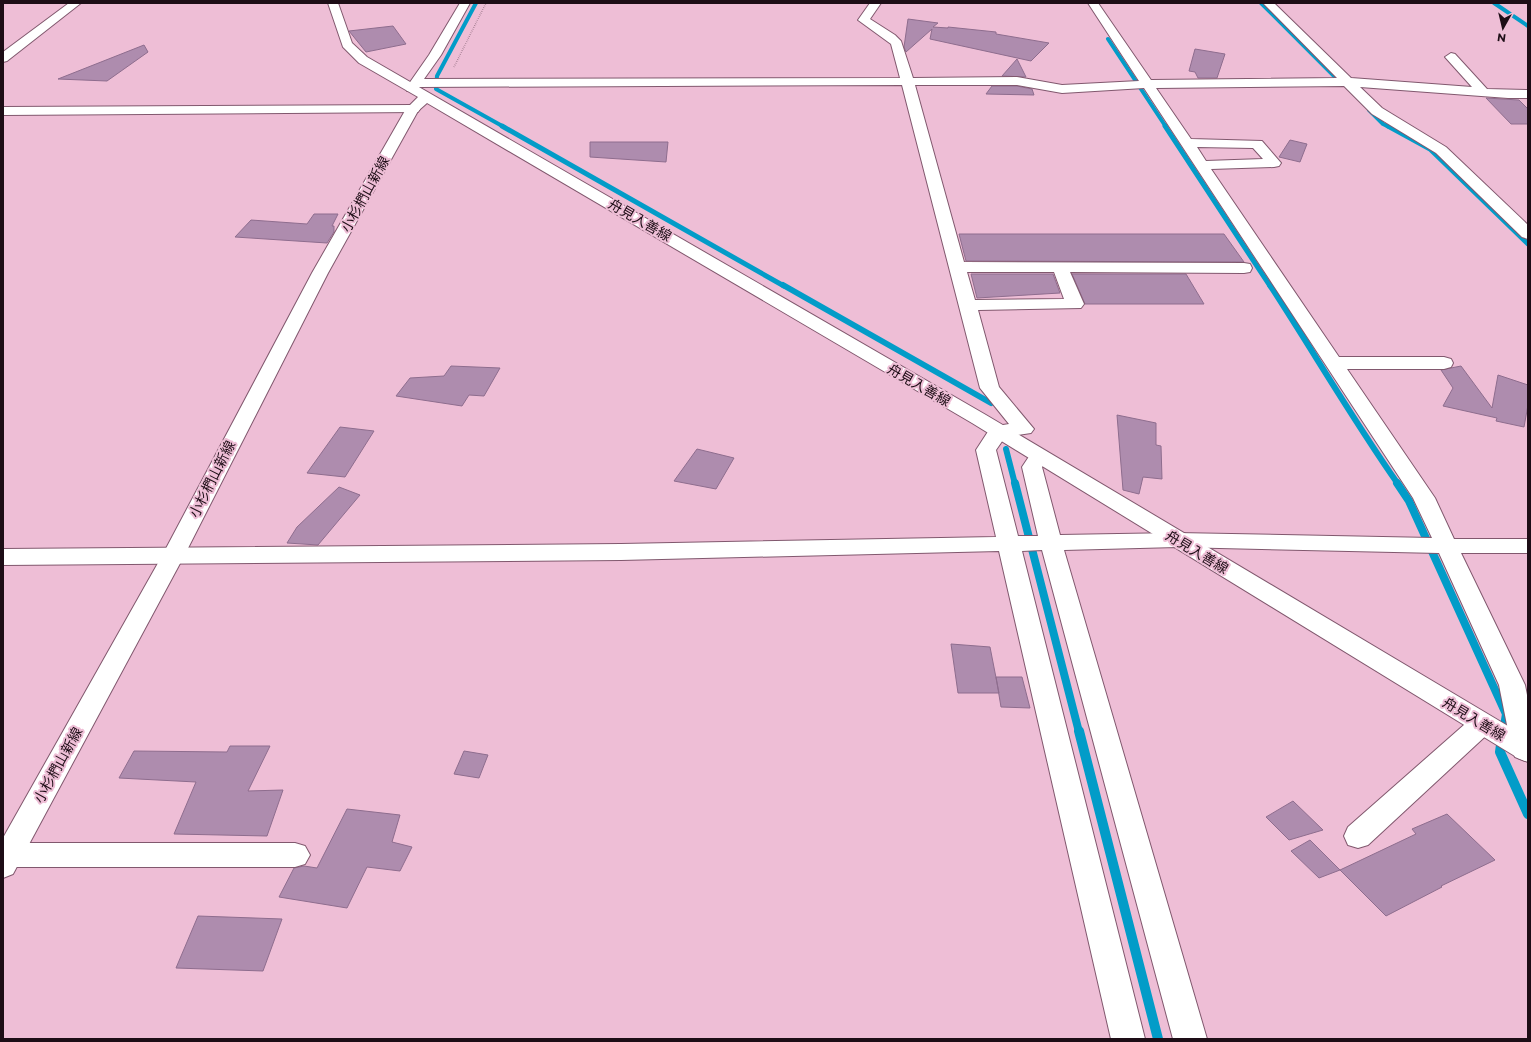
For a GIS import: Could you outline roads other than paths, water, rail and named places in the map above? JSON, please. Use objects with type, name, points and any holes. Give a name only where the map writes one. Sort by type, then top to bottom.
[{"type":"street","points":[[3,58],[76,3]]},
{"type":"street","name":"舟見入善線","points":[[333,3],[347,44],[354,53],[417,94],[716,264],[1040,456],[1527,750]]},
{"type":"street","name":"小杉椚山新線","points":[[6,860],[173,556],[320,273],[417,94],[435,55],[465,3]]},
{"type":"street","points":[[876,3],[864,20],[891,37],[897,43],[990,388],[1024,429],[998,431],[986,450],[1013,543],[1128,1039]]},
{"type":"street","points":[[1093,3],[1424,498],[1512,685],[1527,750]]},
{"type":"street","points":[[1268,3],[1378,111],[1441,150],[1528,234]]},
{"type":"street","points":[[1451,57],[1484,92]]},
{"type":"street","points":[[3,111],[417,94],[444,83],[1017,81],[1062,89],[1148,84],[1348,82],[1528,94]]},
{"type":"street","points":[[1186,142],[1257,144],[1274,164],[1201,165]]},
{"type":"street","points":[[957,267],[1244,268]]},
{"type":"street","points":[[968,305],[1075,304],[1060,267]]},
{"type":"street","points":[[1334,363],[1444,363]]},
{"type":"street","points":[[1040,456],[1032,467],[1046,543],[1190,1039]]},
{"type":"street","points":[[3,557],[629,552],[1177,540],[1446,546],[1528,546]]},
{"type":"street","points":[[1358,836],[1482,724]]},
{"type":"street","points":[[6,860],[295,854]]},
{"type":"waterway","points":[[476,3],[437,76],[436,89],[504,127]]},
{"type":"waterway","points":[[1261,3],[1343,85]]},
{"type":"waterway","points":[[1494,3],[1528,26]]},
{"type":"waterway","points":[[1108,39],[1166,127]]},
{"type":"waterway","points":[[1369,110],[1383,124],[1389,127]]},
{"type":"waterway","points":[[502,126],[784,286]]},
{"type":"waterway","points":[[1165,126],[1270,286]]},
{"type":"waterway","points":[[1388,126],[1430,149],[1528,244]]},
{"type":"waterway","points":[[783,285],[991,403]]},
{"type":"waterway","points":[[1270,285],[1381,460],[1398,484]]},
{"type":"waterway","points":[[1006,449],[1015,484]]},
{"type":"waterway","points":[[1015,483],[1079,732]]},
{"type":"waterway","points":[[1397,483],[1409,501],[1506,714],[1503,732]]},
{"type":"waterway","points":[[1079,731],[1158,1039]]},
{"type":"waterway","points":[[1503,731],[1500,752],[1528,814]]}]
